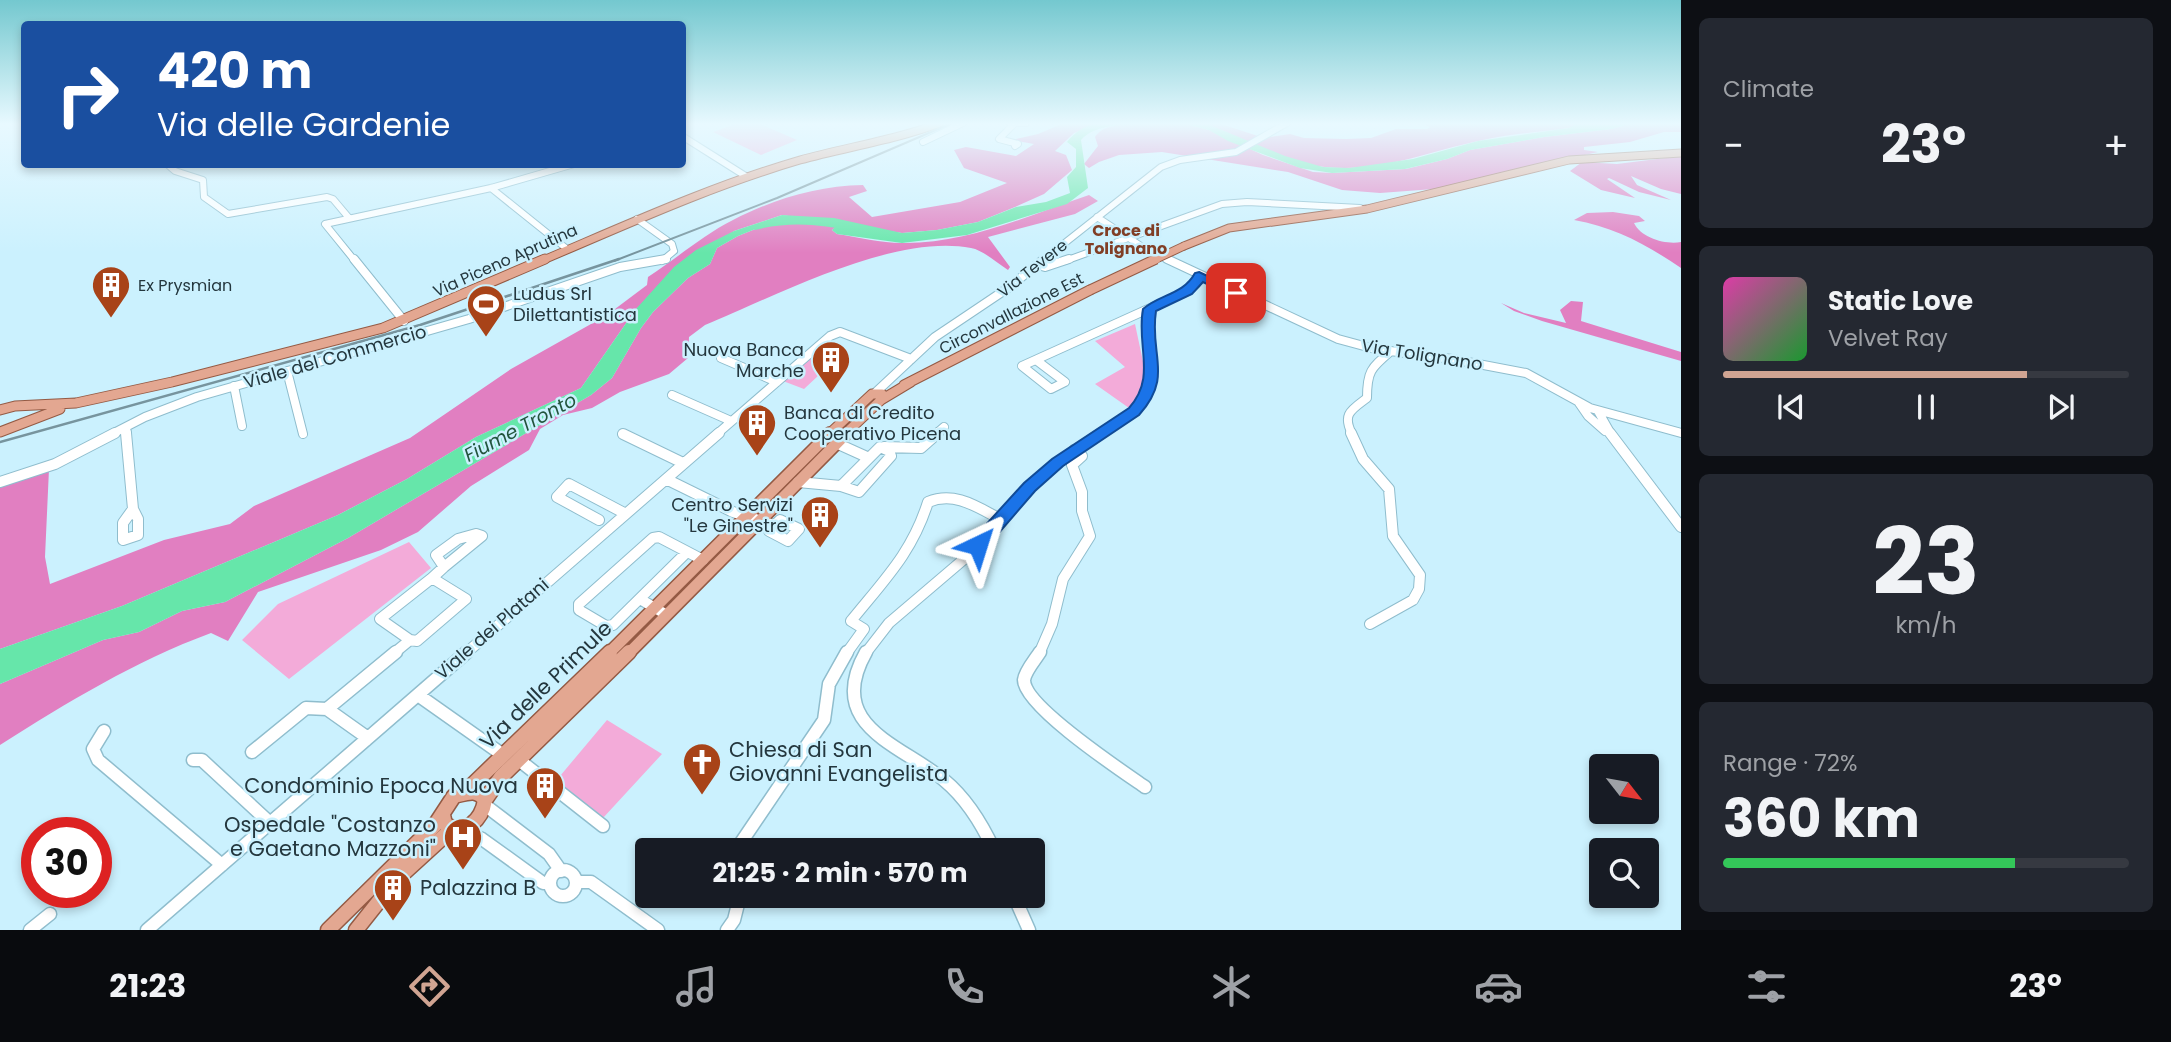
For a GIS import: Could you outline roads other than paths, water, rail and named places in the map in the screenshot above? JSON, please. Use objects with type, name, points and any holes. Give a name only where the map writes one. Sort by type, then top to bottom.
[{"type":"main road","name":"Via Piceno Aprutina","points":[[0,410],[15,406],[76,403],[286,354],[404,321],[652,212],[747,177],[785,166]]},
{"type":"main road","name":"Circonvallazione Est","points":[[879,395],[911,382],[1090,290],[1219,230],[1367,209],[1543,166]]},
{"type":"main road","name":"Via delle Primule","points":[[465,792],[761,519],[879,395]]},
{"type":"main road","name":"Via delle Primule","points":[[486,803],[500,777],[519,761],[660,611],[703,560],[746,516],[879,395]]},
{"type":"main road","name":"Via Piceno Aprutina","points":[[0,432],[76,403]]},
{"type":"main road","points":[[16,427],[29,419],[32,414],[30,407]]},
{"type":"main road","points":[[328,930],[443,815],[450,800],[465,792],[477,792],[486,803],[477,822],[457,829],[395,881],[356,930]]},
{"type":"main road","points":[[443,815],[445,824],[457,829]]},
{"type":"street","points":[[730,166],[747,177]]},
{"type":"street","name":"Via Tevere","points":[[879,395],[935,337],[1038,265],[1164,166]]},
{"type":"street","points":[[172,168],[204,180],[204,197],[228,214],[327,197],[333,199],[349,218]]},
{"type":"street","points":[[404,321],[325,224],[491,188],[560,168]]},
{"type":"street","points":[[491,188],[568,249]]},
{"type":"street","points":[[1038,265],[1051,266],[1222,204],[1247,202],[1367,209]]},
{"type":"street","points":[[622,226],[648,226],[652,212]]},
{"type":"street","name":"Via Tolignano","points":[[1097,217],[1126,238],[1199,275],[1338,339],[1391,351],[1526,373],[1578,403],[1598,411],[1681,433]]},
{"type":"street","name":"Viale del Commercio","points":[[0,482],[55,464],[145,416],[234,386],[469,319],[620,267],[665,260],[674,251],[637,219]]},
{"type":"street","points":[[1036,360],[1065,382],[1051,389],[1022,366],[1188,291],[1196,284],[1199,275]]},
{"type":"street","points":[[988,838],[979,819],[951,786],[866,726],[855,702],[855,672],[890,623],[918,596],[970,554],[1030,487],[1074,450],[1134,412],[1147,393],[1152,370],[1146,329],[1149,309]]},
{"type":"street","name":"Viale dei Platani","points":[[146,930],[830,336],[840,332],[911,359]]},
{"type":"street","points":[[1370,624],[1413,600],[1419,589],[1420,575],[1393,536],[1389,489],[1363,459],[1346,419],[1348,412],[1367,398],[1367,379],[1372,367],[1391,351]]},
{"type":"street","points":[[721,358],[777,382]]},
{"type":"street","points":[[287,371],[303,435]]},
{"type":"street","points":[[234,386],[242,426]]},
{"type":"street","points":[[672,396],[732,421]]},
{"type":"street","points":[[1578,403],[1588,416],[1612,436]]},
{"type":"street","points":[[1598,411],[1612,436],[1681,527]]},
{"type":"street","points":[[126,427],[138,535],[122,540],[123,523],[135,514]]},
{"type":"street","points":[[841,486],[867,457],[882,447],[921,448],[944,427]]},
{"type":"street","points":[[623,434],[683,463]]},
{"type":"street","points":[[836,443],[867,457]]},
{"type":"street","points":[[882,447],[891,456]]},
{"type":"street","points":[[798,482],[841,486],[859,492],[900,448]]},
{"type":"street","points":[[1074,450],[1082,456],[1072,465],[1082,492],[1082,510],[1090,536],[1063,579],[1052,624],[1039,654],[1024,677],[1025,686],[1046,713],[1145,787]]},
{"type":"street","points":[[666,478],[733,512],[761,519],[774,526]]},
{"type":"street","points":[[599,520],[557,497],[560,491],[569,484],[626,514]]},
{"type":"street","points":[[744,838],[824,720],[829,684],[841,660],[864,629],[851,621],[907,554],[919,531],[928,502],[940,495],[969,503],[1000,519]]},
{"type":"street","points":[[687,552],[612,625],[606,626],[579,610],[579,604],[653,538],[659,537],[703,560]]},
{"type":"street","points":[[432,578],[467,599],[417,640],[410,640],[380,619],[444,568]]},
{"type":"street","points":[[640,599],[660,611]]},
{"type":"street","points":[[327,709],[410,640]]},
{"type":"street","points":[[418,695],[503,755]]},
{"type":"street","points":[[252,752],[306,708],[327,709],[366,740]]},
{"type":"street","points":[[104,731],[93,749],[98,760],[222,865]]},
{"type":"street","points":[[193,760],[202,760],[270,823]]},
{"type":"street","points":[[519,761],[603,826]]},
{"type":"street","points":[[486,803],[500,819],[549,853],[561,870],[572,871],[576,882]]},
{"type":"street","points":[[457,829],[482,839],[543,883],[550,883],[561,870]]},
{"type":"street","points":[[550,883],[552,893],[560,896],[569,893],[576,882]]},
{"type":"street","points":[[576,882],[591,882],[659,930]]},
{"type":"street","points":[[727,930],[734,920],[737,908]]},
{"type":"street","points":[[1019,908],[1029,930]]},
{"type":"street","points":[[30,930],[50,914]]},
{"type":"water","points":[[1085,166],[1088,188],[1067,204],[967,235],[902,243],[837,234],[832,230],[838,225],[795,220],[773,222],[738,236],[717,248],[710,264],[688,278],[653,312],[612,378],[591,395],[348,538],[225,602],[182,611],[139,632],[103,640],[0,684],[0,649],[122,606],[338,515],[407,479],[476,437],[581,388],[636,309],[674,267],[696,250],[734,231],[782,215],[834,218],[902,233],[937,230],[978,222],[1016,207],[1046,202],[1070,193],[1067,177],[1076,167]]},
{"type":"water","points":[[1296,166],[1416,166],[1332,173]]},
{"type":"waterway","name":"Fiume Tronto","points":[[755,227],[793,220],[817,221],[855,229]]},
{"type":"railway","points":[[614,261],[851,166]]},
{"type":"railway","points":[[0,442],[420,325],[619,259]]},
{"type":"place","name":"Ex Prysmian","points":[[111,319]]},
{"type":"place","name":"Ludus Srl Dilettantistica","points":[[486,338]]},
{"type":"place","name":"Nuova Banca Marche","points":[[831,394]]},
{"type":"place","name":"Banca di Credito Cooperativo Picena","points":[[757,457]]},
{"type":"place","name":"Centro Servizi \"Le Ginestre\"","points":[[820,549]]},
{"type":"place","name":"Chiesa di San Giovanni Evangelista","points":[[702,796]]},
{"type":"place","name":"Condominio Epoca Nuova","points":[[545,820]]},
{"type":"place","name":"Ospedale \"Costanzo e Gaetano Mazzoni\"","points":[[463,871]]},
{"type":"place","name":"Palazzina B","points":[[393,922]]},
{"type":"district","name":"Croce di Tolignano","points":[[1126,239]]}]
